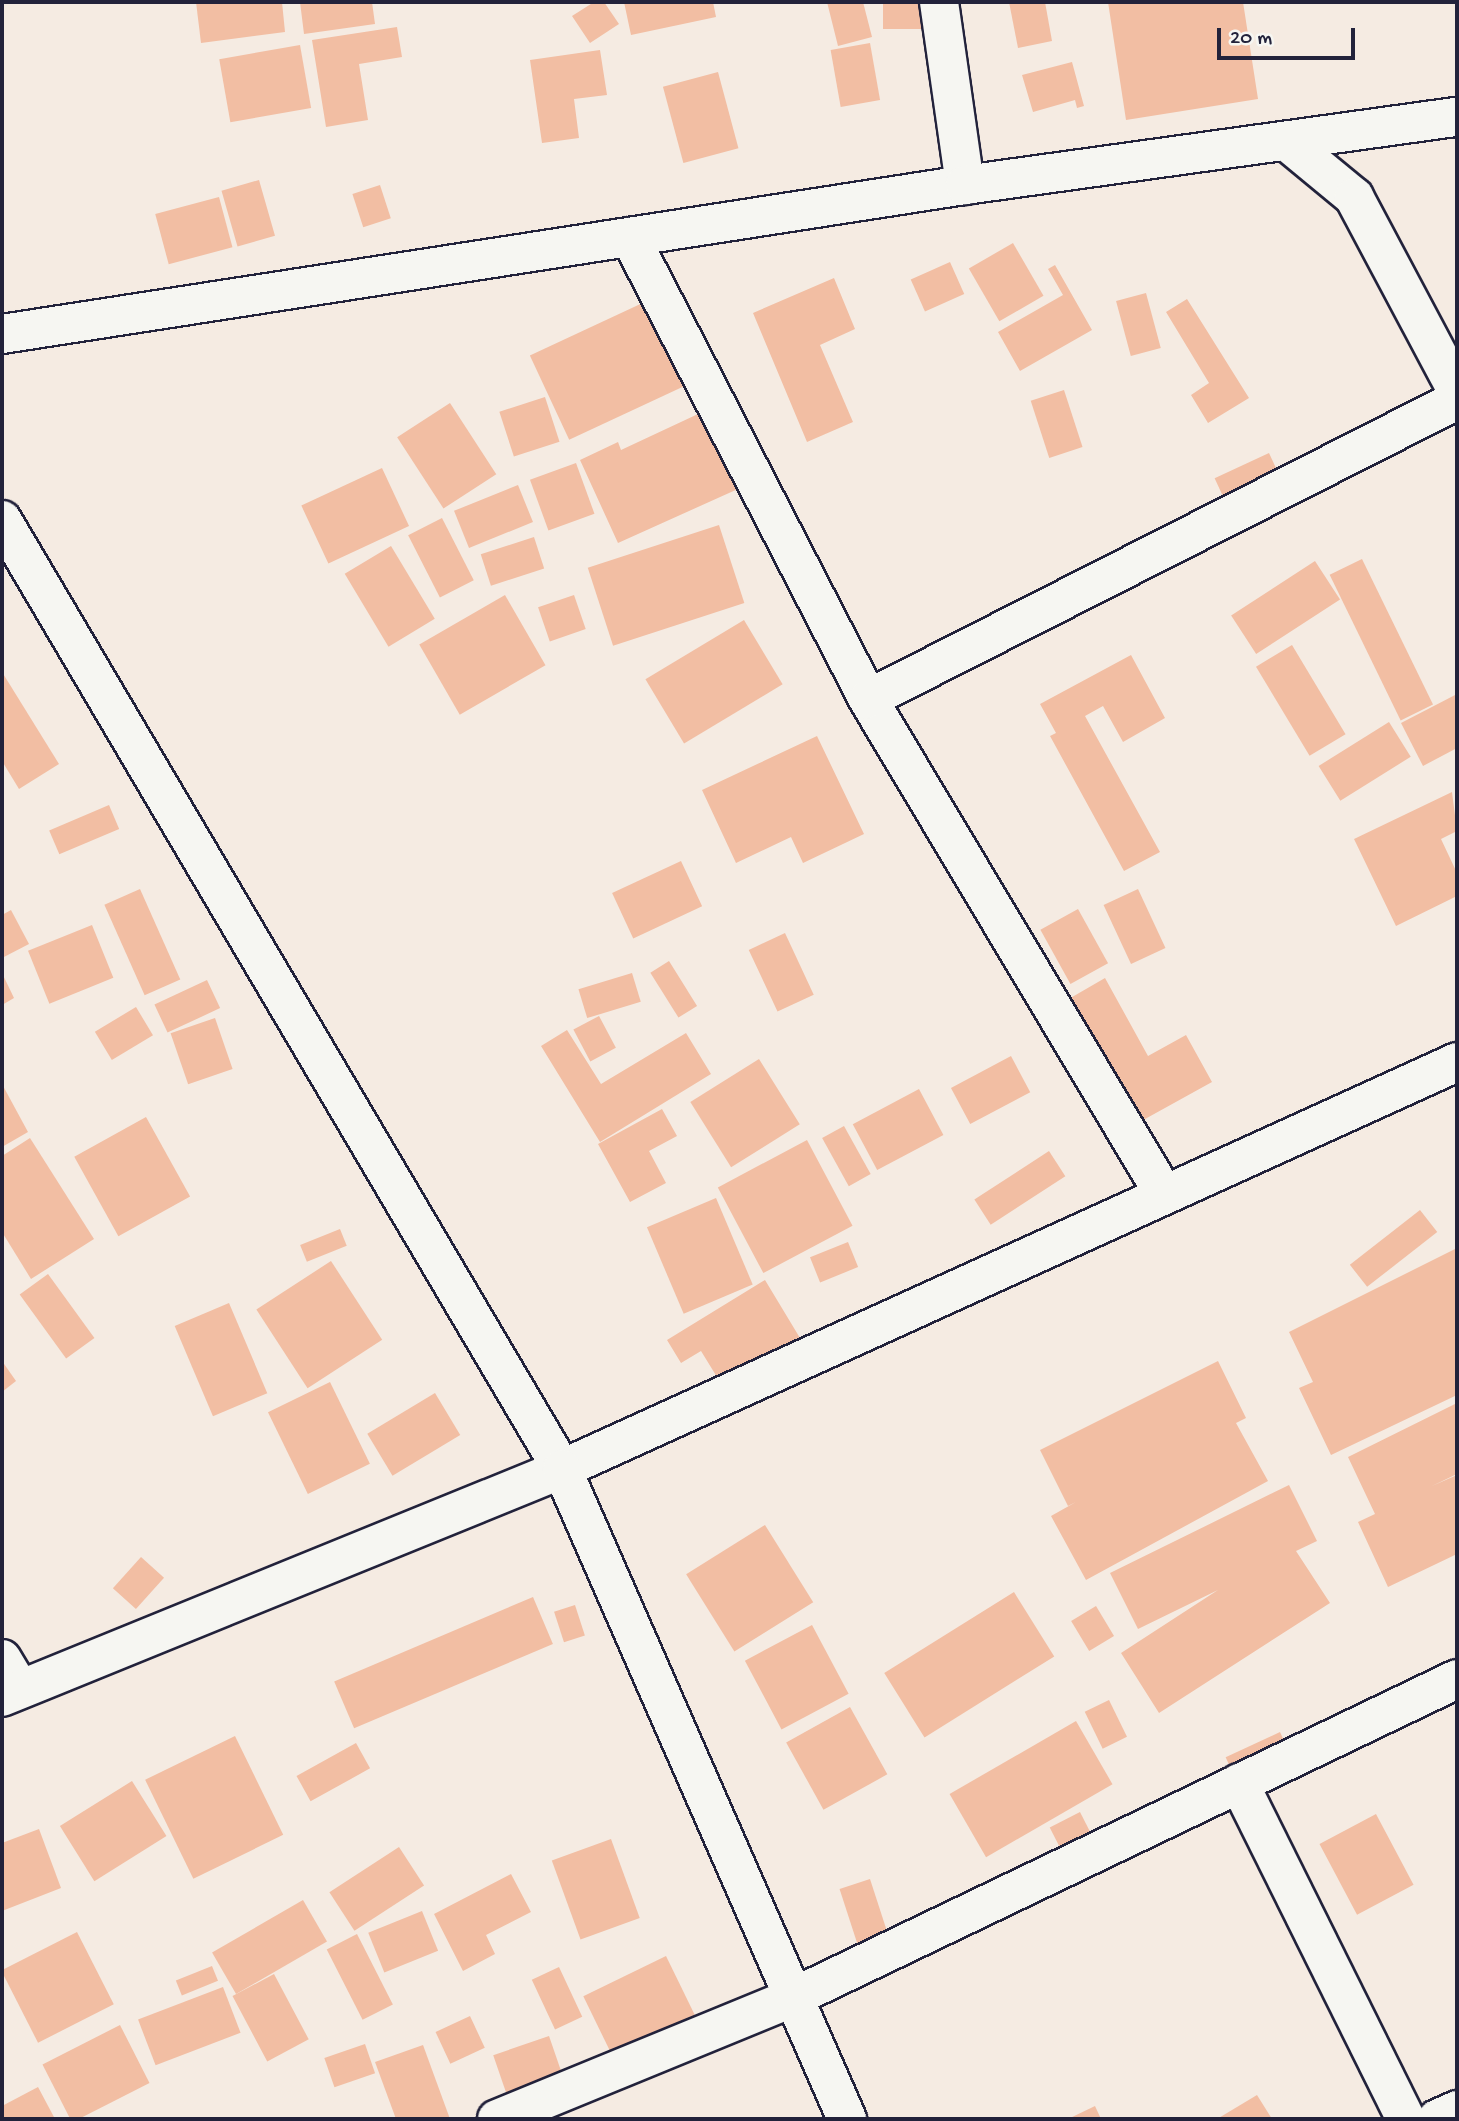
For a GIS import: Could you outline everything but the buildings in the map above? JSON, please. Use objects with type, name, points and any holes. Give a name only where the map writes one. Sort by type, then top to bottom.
[{"type":"street","points":[[939,2],[965,185]]},
{"type":"street","points":[[2,334],[965,185],[1291,145],[1457,117]]},
{"type":"street","points":[[1291,145],[1354,197],[1457,391]]},
{"type":"street","points":[[630,237],[868,699],[1164,1194]]},
{"type":"street","points":[[868,699],[1457,400]]},
{"type":"street","points":[[2,520],[562,1469],[848,2119]]},
{"type":"street","points":[[8,1682],[562,1469],[1457,1062]]},
{"type":"street","points":[[497,2119],[794,1997],[1457,1679]]},
{"type":"street","points":[[1239,1783],[1406,2119]]},
{"type":"street","points":[[1437,2119],[1457,2110]]}]
